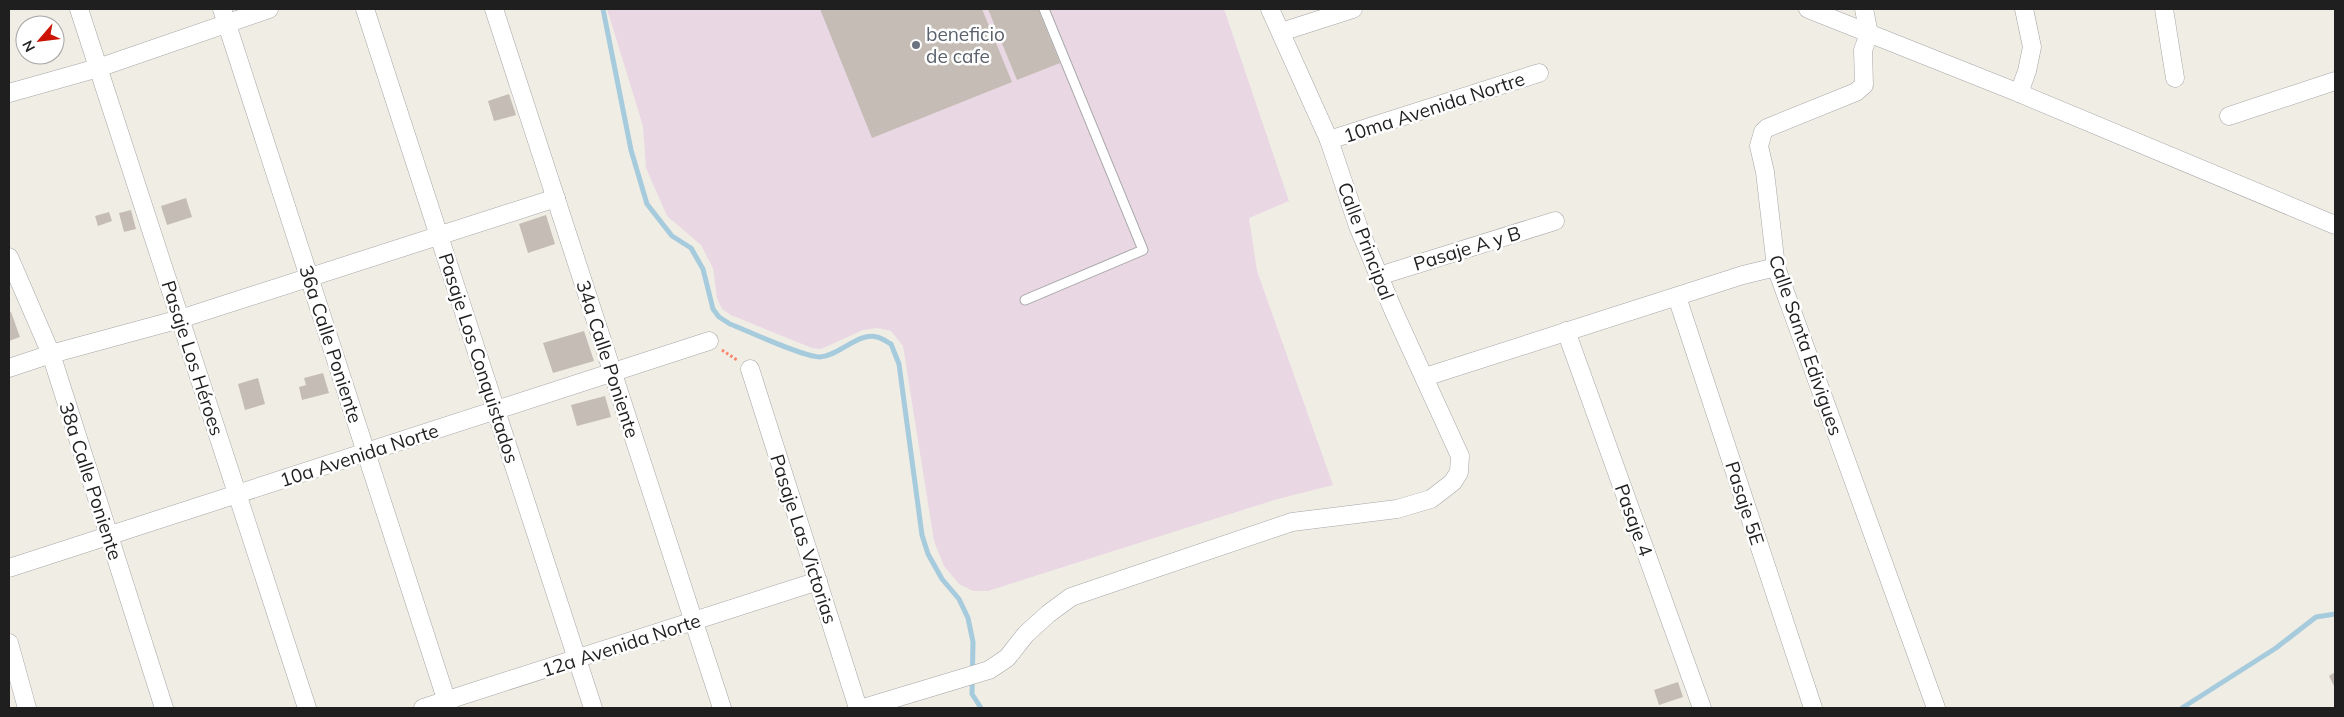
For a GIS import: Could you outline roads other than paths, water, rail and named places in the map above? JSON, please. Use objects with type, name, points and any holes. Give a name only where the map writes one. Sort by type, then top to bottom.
[{"type":"street","name":"Pasaje Los Héroes","points":[[79,9],[307,708]]},
{"type":"street","points":[[9,93],[98,68],[225,16],[269,9]]},
{"type":"street","name":"Pasaje Los Conquistados","points":[[365,9],[593,708]]},
{"type":"street","name":"34a Calle Poniente","points":[[494,9],[722,708]]},
{"type":"street","name":"Calle Principal","points":[[863,708],[989,670],[1007,658],[1026,634],[1071,597],[1292,522],[1397,509],[1431,499],[1453,482],[1459,472],[1460,456],[1379,276],[1358,226],[1329,140],[1270,9]]},
{"type":"street","points":[[1281,32],[1353,9]]},
{"type":"street","points":[[1808,9],[2019,93],[2335,225]]},
{"type":"street","points":[[1864,9],[1869,34]]},
{"type":"street","points":[[2019,93],[2027,71],[2032,47],[2024,9]]},
{"type":"street","points":[[2164,9],[2175,78]]},
{"type":"street","name":"36a Calle Poniente","points":[[225,16],[448,704]]},
{"type":"street","name":"Calle Santa Edivigues","points":[[1869,34],[1863,50],[1864,85],[1856,92],[1766,128],[1760,138],[1759,146],[1765,172],[1776,267],[1936,708]]},
{"type":"street","name":"10ma Avenida Nortre","points":[[1329,140],[1539,73]]},
{"type":"street","points":[[2229,116],[2335,81]]},
{"type":"street","points":[[9,368],[50,354],[180,319],[556,198]]},
{"type":"street","name":"Pasaje A y B","points":[[1379,276],[1555,221]]},
{"type":"street","name":"38a Calle Poniente","points":[[9,257],[50,354],[164,708]]},
{"type":"street","points":[[1425,377],[1566,331],[1776,267]]},
{"type":"street","name":"Pasaje 5E","points":[[1677,297],[1813,708]]},
{"type":"street","name":"Pasaje 4","points":[[1566,331],[1702,708]]},
{"type":"street","name":"10a Avenida Norte","points":[[9,568],[709,341]]},
{"type":"street","name":"Pasaje Las Victorias","points":[[750,369],[858,708]]},
{"type":"street","name":"12a Avenida Norte","points":[[423,708],[448,704],[576,659],[818,581]]},
{"type":"street","points":[[9,643],[27,708]]},
{"type":"lane","points":[[1025,300],[1143,250],[1044,9]]},
{"type":"waterway","points":[[603,9],[631,150],[647,204],[672,236],[691,248],[703,269],[713,309],[719,317],[762,338],[812,356],[827,356],[870,336],[891,344],[899,364],[922,535],[928,554],[942,579],[959,599],[968,618],[973,642],[972,694],[981,708]]},
{"type":"waterway","points":[[2182,708],[2276,648],[2316,617],[2335,614]]},
{"type":"place","name":"beneficio de cafe","points":[[916,45]]}]
